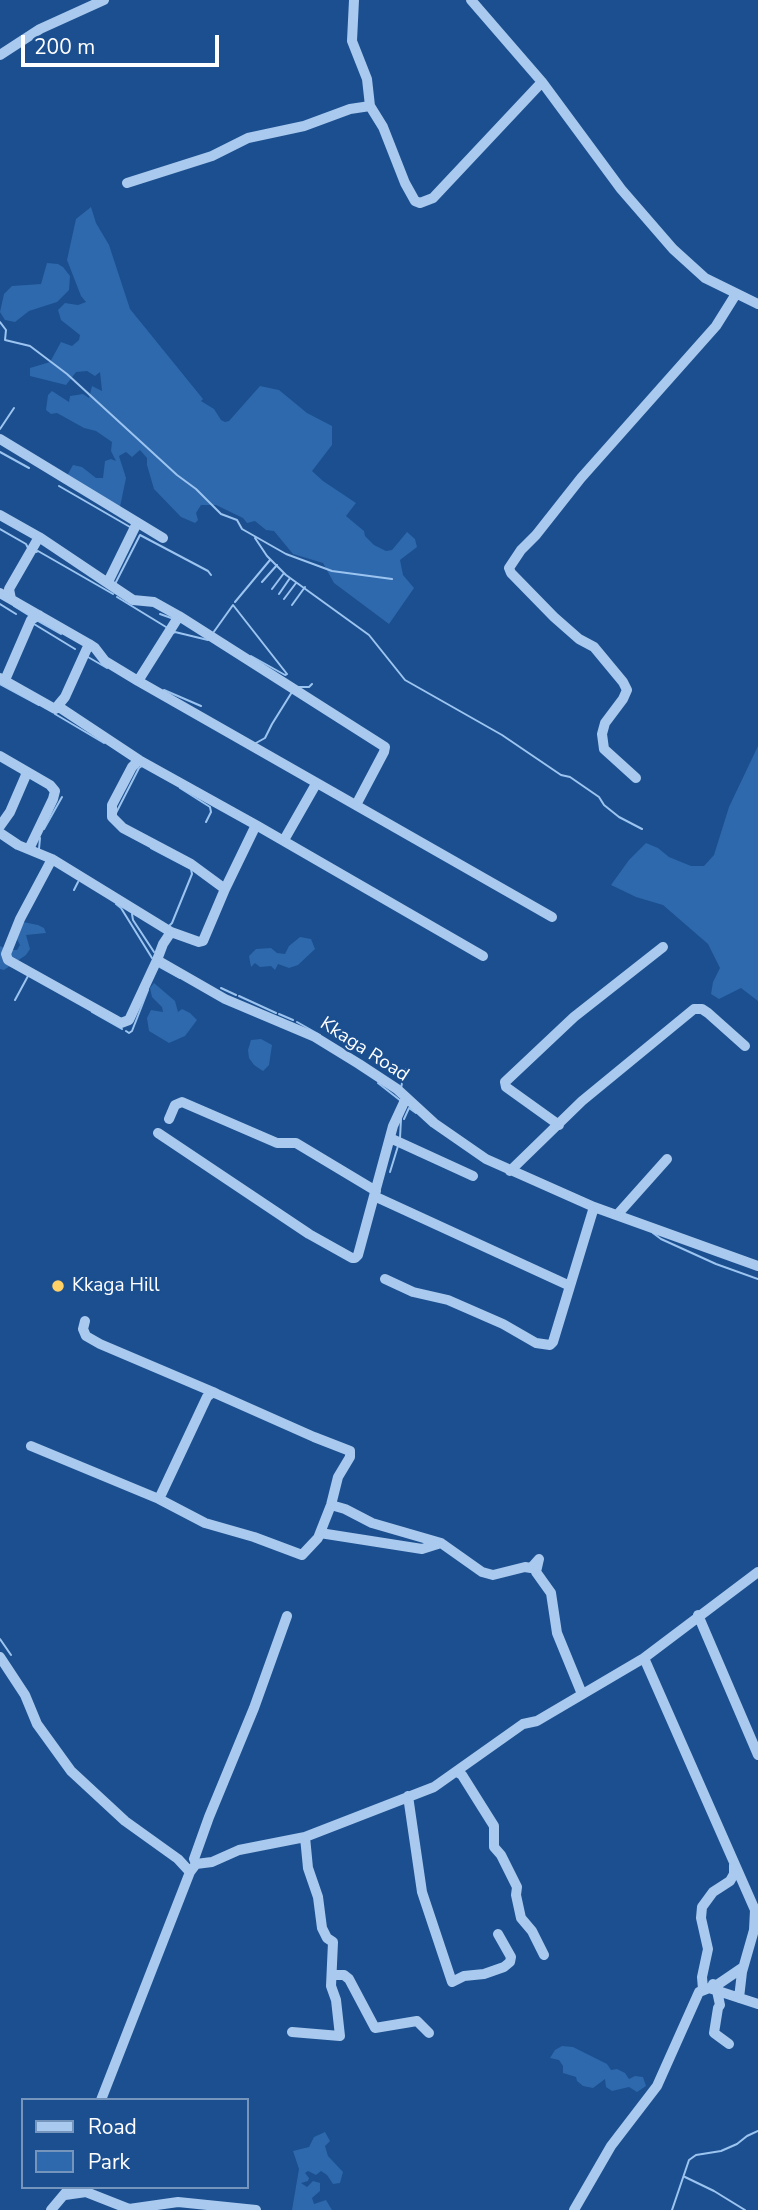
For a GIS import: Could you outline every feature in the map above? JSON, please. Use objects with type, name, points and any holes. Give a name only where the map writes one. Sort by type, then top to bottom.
[{"type":"street","points":[[0,55],[40,29],[104,0]]},
{"type":"street","points":[[354,0],[352,41],[367,79],[370,106],[383,127],[415,201],[420,203],[433,198],[542,82]]},
{"type":"street","points":[[471,0],[542,82],[621,189],[673,249],[705,278],[758,304]]},
{"type":"street","points":[[127,183],[212,156],[248,138],[304,126],[354,108],[370,106]]},
{"type":"street","points":[[636,778],[604,749],[602,734],[606,723],[627,690],[623,682],[594,647],[579,639],[554,617],[509,568],[581,478],[716,326],[736,294]]},
{"type":"street","points":[[0,439],[163,538]]},
{"type":"street","points":[[0,515],[39,537],[133,600],[154,602],[179,616],[385,747],[356,805]]},
{"type":"street","points":[[107,582],[137,523]]},
{"type":"street","points":[[39,537],[5,593],[95,648],[105,661],[138,681],[236,734],[316,784],[552,917]]},
{"type":"street","points":[[39,615],[31,620],[3,679],[55,709],[59,707],[139,760],[284,840],[482,956]]},
{"type":"street","points":[[138,681],[179,616]]},
{"type":"street","points":[[55,709],[65,697],[89,645]]},
{"type":"street","points":[[0,756],[50,785],[55,791],[29,849]]},
{"type":"street","points":[[139,760],[132,766],[112,806],[112,817],[123,828],[191,864],[225,889]]},
{"type":"street","points":[[0,826],[10,812],[26,775],[25,771]]},
{"type":"street","points":[[284,840],[316,784]]},
{"type":"street","points":[[0,833],[52,859],[171,932],[199,942],[203,941],[256,825]]},
{"type":"street","points":[[52,859],[20,919],[6,954],[8,960],[121,1023],[128,1020],[171,932]]},
{"type":"street","points":[[559,1125],[506,1087],[505,1082],[574,1017],[663,947]]},
{"type":"street","name":"Kkaga Road","points":[[157,960],[225,999],[315,1037],[397,1089],[434,1123],[486,1159],[594,1207],[758,1266]]},
{"type":"street","points":[[510,1171],[618,1069],[694,1009],[702,1009],[708,1013],[745,1046]]},
{"type":"street","points":[[158,1133],[309,1234],[352,1258],[358,1255],[390,1138],[405,1098]]},
{"type":"street","points":[[169,1119],[175,1105],[182,1102],[277,1143],[296,1143],[375,1193],[570,1286]]},
{"type":"street","points":[[390,1138],[473,1176]]},
{"type":"street","points":[[617,1215],[667,1159]]},
{"type":"street","points":[[386,1279],[413,1293],[448,1300],[545,1345],[553,1342],[594,1207]]},
{"type":"street","points":[[31,1446],[159,1499],[205,1523],[254,1536],[302,1555],[320,1533],[338,1477],[350,1457],[350,1451],[100,1344],[86,1336],[83,1329],[85,1321]]},
{"type":"street","points":[[159,1499],[207,1397],[213,1392]]},
{"type":"street","points":[[331,1505],[372,1523],[442,1543],[482,1572],[493,1575],[531,1567],[539,1559],[536,1572],[551,1593],[557,1633],[582,1694]]},
{"type":"street","points":[[320,1533],[422,1549],[442,1543]]},
{"type":"street","points":[[0,1657],[24,1695],[37,1724],[71,1771],[125,1821],[193,1868],[239,1850],[305,1837],[434,1787],[523,1724],[537,1721],[645,1658],[698,1615],[758,1572]]},
{"type":"street","points":[[698,1615],[758,1755]]},
{"type":"street","points":[[102,2098],[193,1868],[209,1817],[259,1695],[287,1616]]},
{"type":"street","points":[[645,1658],[734,1864],[757,1907],[738,1998]]},
{"type":"street","points":[[457,1772],[494,1826],[494,1847],[517,1887],[521,1918],[533,1931],[544,1955]]},
{"type":"street","points":[[408,1796],[422,1892],[452,1982],[464,1976],[484,1974],[510,1962],[511,1957],[498,1934]]},
{"type":"street","points":[[292,2032],[340,2036],[336,2000],[331,1986],[333,1942],[327,1938],[322,1928],[318,1897],[308,1868],[305,1837]]},
{"type":"street","points":[[574,2210],[611,2146],[657,2086],[691,2007],[702,1989],[708,1949],[701,1918],[702,1907],[713,1892],[730,1881],[734,1874],[734,1864]]},
{"type":"street","points":[[716,1989],[717,1985],[743,1968]]},
{"type":"street","points":[[704,1970],[716,1989],[720,2005],[714,2033],[729,2044]]},
{"type":"street","points":[[332,1975],[344,1975],[349,1979],[375,2028],[417,2021],[429,2033]]},
{"type":"street","points":[[702,1989],[716,1989],[758,2004]]},
{"type":"street","points":[[51,2210],[66,2191],[84,2190],[129,2209],[178,2202],[256,2210]]},
{"type":"green space","points":[[91,207],[96,223],[109,245],[130,309],[203,399],[201,401],[214,409],[225,422],[229,421],[260,386],[279,390],[307,413],[332,426],[332,445],[312,471],[356,503],[346,516],[364,531],[374,545],[386,551],[392,550],[407,532],[415,539],[417,547],[400,560],[403,575],[414,588],[389,624],[334,583],[323,563],[293,554],[274,531],[266,530],[255,521],[247,523],[243,518],[216,505],[201,505],[196,513],[198,520],[195,523],[181,517],[154,489],[147,458],[140,450],[132,457],[126,452],[119,456],[126,478],[120,507],[63,483],[73,465],[82,467],[96,478],[103,478],[105,461],[116,461],[111,451],[112,442],[96,431],[46,410],[48,395],[52,391],[69,402],[70,396],[83,394],[89,398],[92,386],[102,391],[100,372],[95,376],[87,371],[76,372],[66,385],[30,376],[30,368],[50,362],[61,342],[72,346],[79,340],[80,335],[61,320],[58,310],[65,303],[78,305],[86,302],[67,260],[76,219]]},
{"type":"green space","points":[[47,263],[63,267],[70,276],[69,290],[57,302],[29,311],[15,322],[5,320],[0,312],[4,294],[12,286],[41,284]]},
{"type":"green space","points":[[758,746],[758,1001],[741,988],[719,999],[711,994],[720,968],[708,944],[663,905],[636,897],[611,885],[629,860],[646,843],[691,866],[704,866],[714,855],[729,807]]},
{"type":"green space","points":[[23,922],[38,925],[44,928],[46,933],[26,935],[30,949],[26,955],[4,970],[0,969],[0,946],[17,950],[20,945],[16,937]]},
{"type":"green space","points":[[300,937],[311,939],[315,949],[298,965],[289,968],[278,964],[275,970],[271,966],[260,967],[255,963],[251,967],[249,956],[256,949],[271,948],[277,953],[285,954],[289,946]]},
{"type":"green space","points":[[154,983],[175,1001],[178,1012],[182,1009],[197,1020],[185,1036],[169,1043],[149,1031],[147,1018],[151,1010],[163,1012],[162,1007],[152,997],[150,988]]},
{"type":"green space","points":[[261,1039],[272,1045],[269,1065],[263,1071],[249,1058],[248,1050],[251,1040]]},
{"type":"green space","points":[[562,2046],[573,2047],[607,2064],[611,2070],[617,2069],[625,2073],[629,2079],[635,2076],[643,2077],[646,2086],[637,2092],[629,2087],[612,2091],[606,2087],[605,2079],[593,2088],[583,2086],[576,2077],[563,2073],[559,2060],[550,2058],[555,2050]]},
{"type":"green space","points":[[325,2132],[330,2141],[325,2146],[328,2156],[343,2172],[340,2183],[333,2184],[321,2171],[316,2175],[308,2171],[305,2173],[308,2181],[301,2183],[307,2187],[313,2181],[320,2183],[320,2191],[312,2198],[314,2204],[326,2200],[332,2210],[292,2210],[299,2169],[293,2151],[309,2147],[314,2137]]},
{"type":"waterway","points":[[0,322],[6,330],[5,340],[30,346],[67,374],[221,514],[237,520],[242,529],[286,554],[332,571],[392,579]]},
{"type":"waterway","points":[[0,429],[14,408]]},
{"type":"waterway","points":[[0,452],[29,468]]},
{"type":"waterway","points":[[59,486],[130,527]]},
{"type":"waterway","points":[[0,529],[26,544],[28,548]]},
{"type":"waterway","points":[[115,584],[140,535],[211,575]]},
{"type":"waterway","points":[[255,538],[267,556],[286,575],[369,635],[405,680],[502,735],[561,775],[570,777],[599,797],[604,805],[619,817],[642,829]]},
{"type":"waterway","points":[[36,552],[113,594]]},
{"type":"waterway","points":[[235,602],[270,560]]},
{"type":"waterway","points":[[262,582],[277,565]]},
{"type":"waterway","points":[[272,589],[284,573]]},
{"type":"waterway","points":[[279,594],[290,578]]},
{"type":"waterway","points":[[284,599],[296,583]]},
{"type":"waterway","points":[[292,605],[305,587]]},
{"type":"waterway","points":[[117,597],[166,627]]},
{"type":"waterway","points":[[0,604],[16,614]]},
{"type":"waterway","points":[[213,633],[233,605],[287,674],[251,656]]},
{"type":"waterway","points":[[14,606],[30,616]]},
{"type":"waterway","points":[[160,614],[174,619]]},
{"type":"waterway","points":[[38,621],[61,634]]},
{"type":"waterway","points":[[34,624],[75,649]]},
{"type":"waterway","points":[[173,633],[208,640]]},
{"type":"waterway","points":[[88,657],[107,668]]},
{"type":"waterway","points":[[0,684],[39,705]]},
{"type":"waterway","points":[[298,687],[309,687],[312,684]]},
{"type":"waterway","points":[[164,690],[201,706]]},
{"type":"waterway","points":[[256,743],[265,738],[292,692]]},
{"type":"waterway","points":[[55,714],[104,743]]},
{"type":"waterway","points":[[116,813],[142,766]]},
{"type":"waterway","points":[[180,788],[210,807],[211,812],[206,822]]},
{"type":"waterway","points":[[44,829],[62,797]]},
{"type":"waterway","points":[[39,849],[40,838]]},
{"type":"waterway","points":[[151,848],[191,869],[192,874],[169,926]]},
{"type":"waterway","points":[[74,890],[78,882]]},
{"type":"waterway","points":[[116,904],[152,958]]},
{"type":"waterway","points":[[132,914],[133,920],[154,952]]},
{"type":"waterway","points":[[160,967],[180,978]]},
{"type":"waterway","points":[[15,1000],[28,976]]},
{"type":"waterway","points":[[221,988],[236,995]]},
{"type":"waterway","points":[[126,1031],[132,1031],[148,990]]},
{"type":"waterway","points":[[239,996],[276,1013]]},
{"type":"waterway","points":[[92,1012],[122,1029]]},
{"type":"waterway","points":[[279,1014],[293,1020]]},
{"type":"waterway","points":[[297,1022],[320,1035]]},
{"type":"waterway","points":[[401,1088],[405,1069]]},
{"type":"waterway","points":[[378,1083],[401,1101]]},
{"type":"waterway","points":[[404,1119],[409,1108],[416,1113]]},
{"type":"waterway","points":[[400,1138],[401,1119]]},
{"type":"waterway","points":[[390,1172],[398,1146]]},
{"type":"waterway","points":[[653,1233],[716,1264],[758,1279]]},
{"type":"waterway","points":[[0,1639],[11,1655]]},
{"type":"waterway","points":[[672,2210],[689,2160],[696,2155],[721,2151],[758,2131]]},
{"type":"waterway","points":[[685,2177],[745,2210]]},
{"type":"place","name":"Kkaga Hill","points":[[58,1286]]}]
